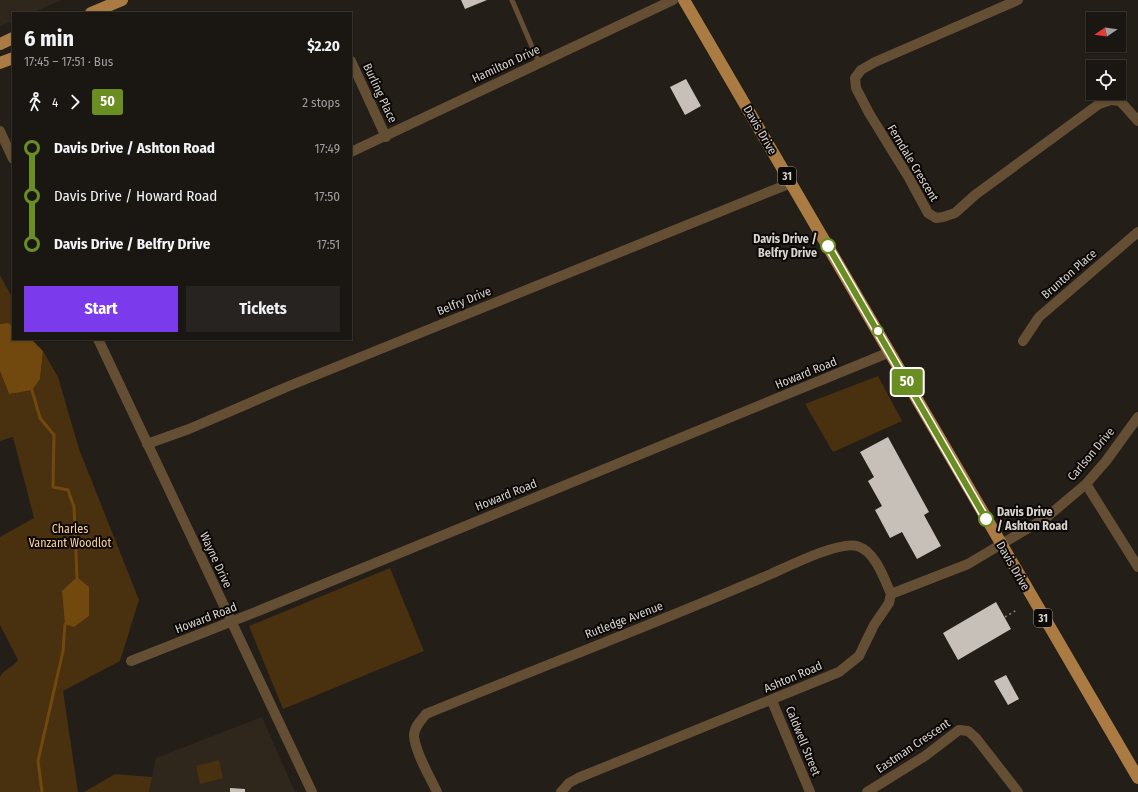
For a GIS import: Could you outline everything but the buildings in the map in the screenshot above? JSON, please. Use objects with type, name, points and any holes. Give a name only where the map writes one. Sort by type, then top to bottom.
[{"type":"main road","points":[[93,12],[122,0]]},
{"type":"main road","name":"Davis Drive","points":[[684,0],[890,352],[1001,546],[1138,778]]},
{"type":"main road","points":[[0,44],[12,38]]},
{"type":"main road","points":[[0,63],[12,58]]},
{"type":"street","name":"Hamilton Drive","points":[[352,152],[673,0]]},
{"type":"street","name":"Ferndale Crescent","points":[[1018,0],[875,62],[861,70],[855,78],[856,88],[869,114],[909,178],[928,213],[936,218],[943,218],[955,214],[975,195],[1099,104],[1111,100],[1120,101],[1138,121]]},
{"type":"street","name":"Burling Place","points":[[352,63],[386,136]]},
{"type":"street","points":[[0,131],[12,157]]},
{"type":"street","name":"Belfry Drive","points":[[147,444],[189,429],[296,383],[791,183]]},
{"type":"street","name":"Brunton Place","points":[[1023,341],[1039,317],[1138,232]]},
{"type":"street","name":"Wayne Drive","points":[[98,340],[312,792]]},
{"type":"street","name":"Howard Road","points":[[131,660],[231,622],[890,352]]},
{"type":"street","name":"Carlson Drive","points":[[1001,546],[1047,517],[1086,484],[1106,461],[1138,417]]},
{"type":"street","points":[[1086,484],[1138,567]]},
{"type":"street","name":"Rutledge Avenue","points":[[437,792],[417,748],[414,735],[418,724],[426,714],[691,608],[812,556],[843,545],[856,546],[866,551],[878,567],[891,594]]},
{"type":"street","points":[[891,594],[968,564],[1001,546]]},
{"type":"street","name":"Ashton Road","points":[[560,792],[569,783],[578,778],[839,672],[859,656],[874,625],[889,603],[891,594]]},
{"type":"street","name":"Caldwell Street","points":[[772,700],[810,792]]},
{"type":"street","name":"Eastman Crescent","points":[[867,792],[925,756],[959,730],[968,731],[976,738],[1018,792]]},
{"type":"lane","points":[[512,0],[539,63]]},
{"type":"path","points":[[1005,617],[1017,610]]},
{"type":"shaded area","points":[[0,0],[62,0],[33,12],[12,12],[12,21],[0,26]]},
{"type":"shaded area","points":[[8,323],[12,325],[12,340],[32,340],[43,351],[40,379],[32,390],[9,394],[0,371],[0,324]]},
{"type":"shaded area","points":[[77,577],[89,587],[89,616],[74,627],[65,624],[62,591]]},
{"type":"shaded area","points":[[262,717],[295,792],[149,792],[156,758]]},
{"type":"green space","points":[[0,275],[12,297],[12,325],[8,323],[0,324]]},
{"type":"green space","name":"Charles Vanzant Woodlot","points":[[43,351],[58,377],[79,449],[139,600],[120,661],[63,691],[78,792],[0,792],[0,677],[18,660],[0,625],[0,537],[34,518],[13,437],[0,441],[0,371],[9,394],[40,379]]},
{"type":"green space","points":[[878,376],[902,421],[833,452],[805,404]]},
{"type":"green space","points":[[390,568],[424,651],[283,709],[249,626]]},
{"type":"green space","points":[[219,760],[223,778],[200,784],[196,766]]},
{"type":"green space","points":[[115,774],[152,777],[149,792],[84,792]]},
{"type":"waterway","points":[[32,390],[40,418],[54,435],[53,487],[68,490],[74,507],[77,577]]},
{"type":"waterway","points":[[42,792],[38,761],[63,651],[65,624]]},
{"type":"bus line","name":"50","points":[[828,246],[986,519]]},
{"type":"place","name":"Davis Drive / Belfry Drive","points":[[828,246]]},
{"type":"place","name":"Davis Drive / Ashton Road","points":[[986,519]]}]
